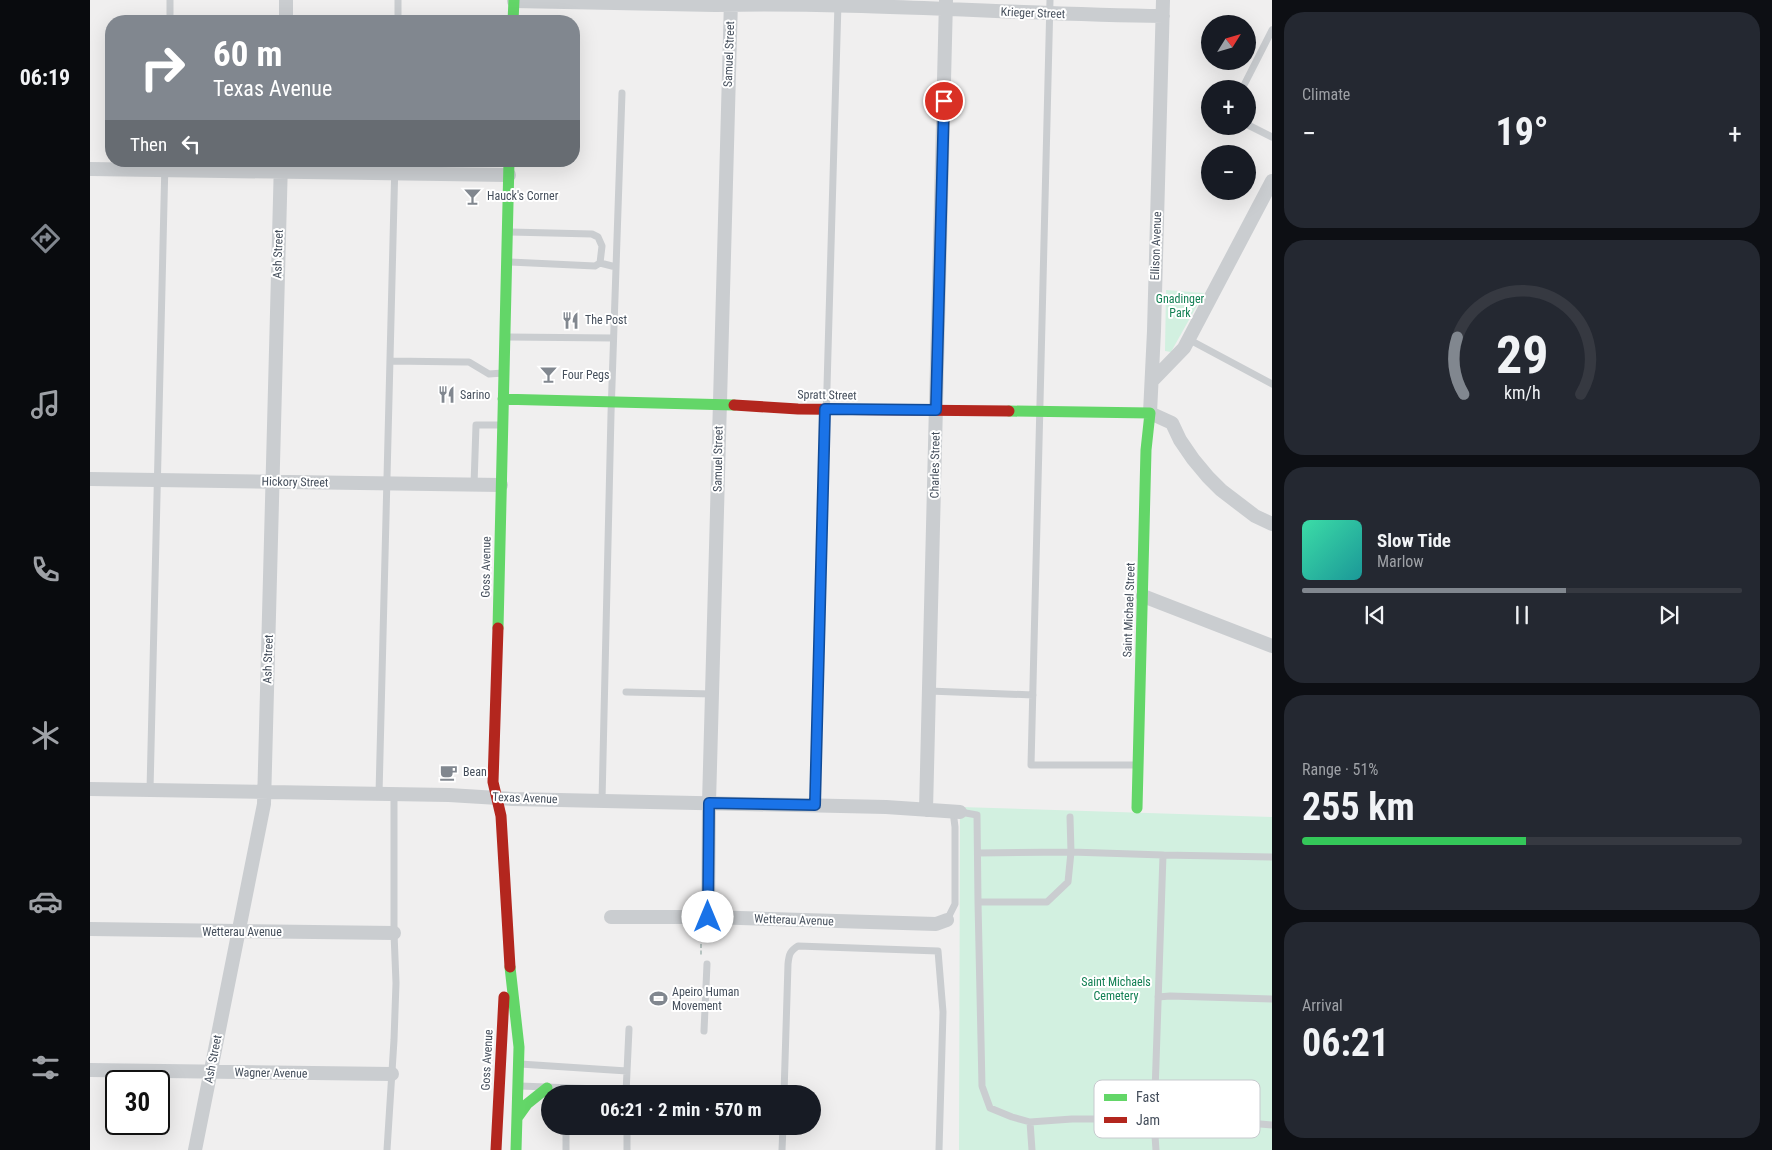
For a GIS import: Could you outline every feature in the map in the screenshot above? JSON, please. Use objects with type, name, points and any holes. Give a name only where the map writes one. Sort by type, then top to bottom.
[{"type":"main road","points":[[513,15],[514,0]]},
{"type":"main road","name":"Goss Avenue","points":[[509,168],[498,650],[493,782],[501,816],[510,972],[514,991],[519,1047],[516,1150]]},
{"type":"main road","name":"Spratt Street","points":[[503,399],[719,404],[825,409],[1150,413]]},
{"type":"main road","name":"Saint Michael Street","points":[[1137,808],[1144,596],[1146,450],[1150,413]]},
{"type":"main road","name":"Goss Avenue","points":[[496,1150],[502,1062],[504,991],[510,972]]},
{"type":"main road","points":[[518,1118],[527,1104],[541,1093]]},
{"type":"street","points":[[286,0],[286,15]]},
{"type":"street","name":"Krieger Street","points":[[514,0],[731,2],[745,4],[946,4],[1050,14],[1163,16]]},
{"type":"street","name":"Ellison Avenue","points":[[1150,413],[1163,0]]},
{"type":"street","name":"Samuel Street","points":[[704,917],[709,803],[731,2]]},
{"type":"street","name":"Charles Street","points":[[926,810],[946,4]]},
{"type":"street","points":[[90,169],[140,167]]},
{"type":"street","name":"Ash Street","points":[[195,1150],[262,813],[264,792],[281,167]]},
{"type":"street","points":[[395,167],[509,168]]},
{"type":"street","points":[[1152,381],[1184,348],[1272,181]]},
{"type":"street","points":[[1150,413],[1172,423],[1194,459],[1221,490],[1256,516],[1272,524]]},
{"type":"street","name":"Hickory Street","points":[[90,479],[501,485]]},
{"type":"street","points":[[1144,596],[1272,646]]},
{"type":"street","name":"Texas Avenue","points":[[90,788],[815,805],[886,807],[956,812]]},
{"type":"street","name":"Wetterau Avenue","points":[[610,917],[704,917],[936,924],[947,920]]},
{"type":"street","name":"Wetterau Avenue","points":[[90,929],[394,933]]},
{"type":"street","name":"Wagner Avenue","points":[[90,1070],[392,1074]]},
{"type":"lane","points":[[170,0],[170,15]]},
{"type":"lane","points":[[398,0],[398,15]]},
{"type":"lane","points":[[1050,0],[1031,765],[1138,765]]},
{"type":"lane","points":[[815,805],[838,3]]},
{"type":"lane","points":[[1247,80],[1272,30]]},
{"type":"lane","points":[[602,800],[611,402],[622,93]]},
{"type":"lane","points":[[1256,129],[1272,138]]},
{"type":"lane","points":[[150,790],[165,167]]},
{"type":"lane","points":[[379,794],[395,167]]},
{"type":"lane","points":[[507,232],[592,234],[598,237],[602,246],[600,263]]},
{"type":"lane","points":[[507,262],[595,266],[600,263],[616,267]]},
{"type":"lane","points":[[505,337],[613,338]]},
{"type":"lane","points":[[1188,339],[1272,384]]},
{"type":"lane","points":[[391,361],[469,362],[489,374],[504,373]]},
{"type":"lane","points":[[474,485],[476,425],[502,425]]},
{"type":"lane","points":[[929,691],[1033,695]]},
{"type":"lane","points":[[626,692],[712,694]]},
{"type":"lane","points":[[387,1150],[396,983],[394,794]]},
{"type":"lane","points":[[947,920],[955,904],[956,812],[977,815],[982,1086],[990,1108],[1030,1122],[1094,1120]]},
{"type":"lane","points":[[978,902],[1047,902],[1068,882],[1071,852],[1070,816]]},
{"type":"lane","points":[[978,854],[1071,852],[1272,857]]},
{"type":"lane","points":[[1155,1080],[1163,855]]},
{"type":"lane","points":[[784,1085],[787,967],[789,954],[792,950],[798,946],[938,952],[943,1012],[939,1150]]},
{"type":"lane","points":[[704,1031],[707,964]]},
{"type":"lane","points":[[1158,997],[1272,999]]},
{"type":"lane","points":[[626,1085],[628,1030]]},
{"type":"lane","points":[[502,1062],[627,1071]]},
{"type":"lane","points":[[500,1086],[541,1088]]},
{"type":"lane","points":[[1030,1122],[1032,1150]]},
{"type":"lane","points":[[566,1135],[566,1150]]},
{"type":"lane","points":[[627,1135],[627,1150]]},
{"type":"lane","points":[[782,1150],[783,1135]]},
{"type":"path","points":[[704,917],[702,958],[707,964]]},
{"type":"green space","name":"Gnadinger Park","points":[[1166,290],[1204,293],[1171,352],[1165,351]]},
{"type":"green space","name":"Saint Michaels Cemetery","points":[[960,807],[1272,817],[1272,1150],[959,1150]]},
{"type":"traffic: fast","points":[[513,15],[514,0]]},
{"type":"traffic: fast","points":[[498,628],[509,167]]},
{"type":"traffic: fast","points":[[503,399],[734,405]]},
{"type":"traffic: fast","points":[[1009,411],[1150,413],[1146,450],[1137,808]]},
{"type":"traffic: fast","points":[[510,967],[519,1047],[516,1150]]},
{"type":"traffic: fast","points":[[517,1118],[527,1104],[541,1093]]},
{"type":"traffic: jam","points":[[734,405],[798,409],[1009,411]]},
{"type":"traffic: jam","points":[[498,628],[493,782],[501,816],[510,967]]},
{"type":"traffic: jam","points":[[496,1150],[504,997]]},
{"type":"place","name":"Hauck's Corner","points":[[473,196]]},
{"type":"place","name":"The Post","points":[[571,320]]},
{"type":"place","name":"Four Pegs","points":[[548,375]]},
{"type":"place","name":"Sarino","points":[[446,395]]},
{"type":"place","name":"Bean","points":[[449,772]]},
{"type":"place","name":"Apeiro Human Movement","points":[[658,999]]},
{"type":"route","points":[[708,917],[709,803],[815,805],[825,409],[936,410],[944,101]]}]
